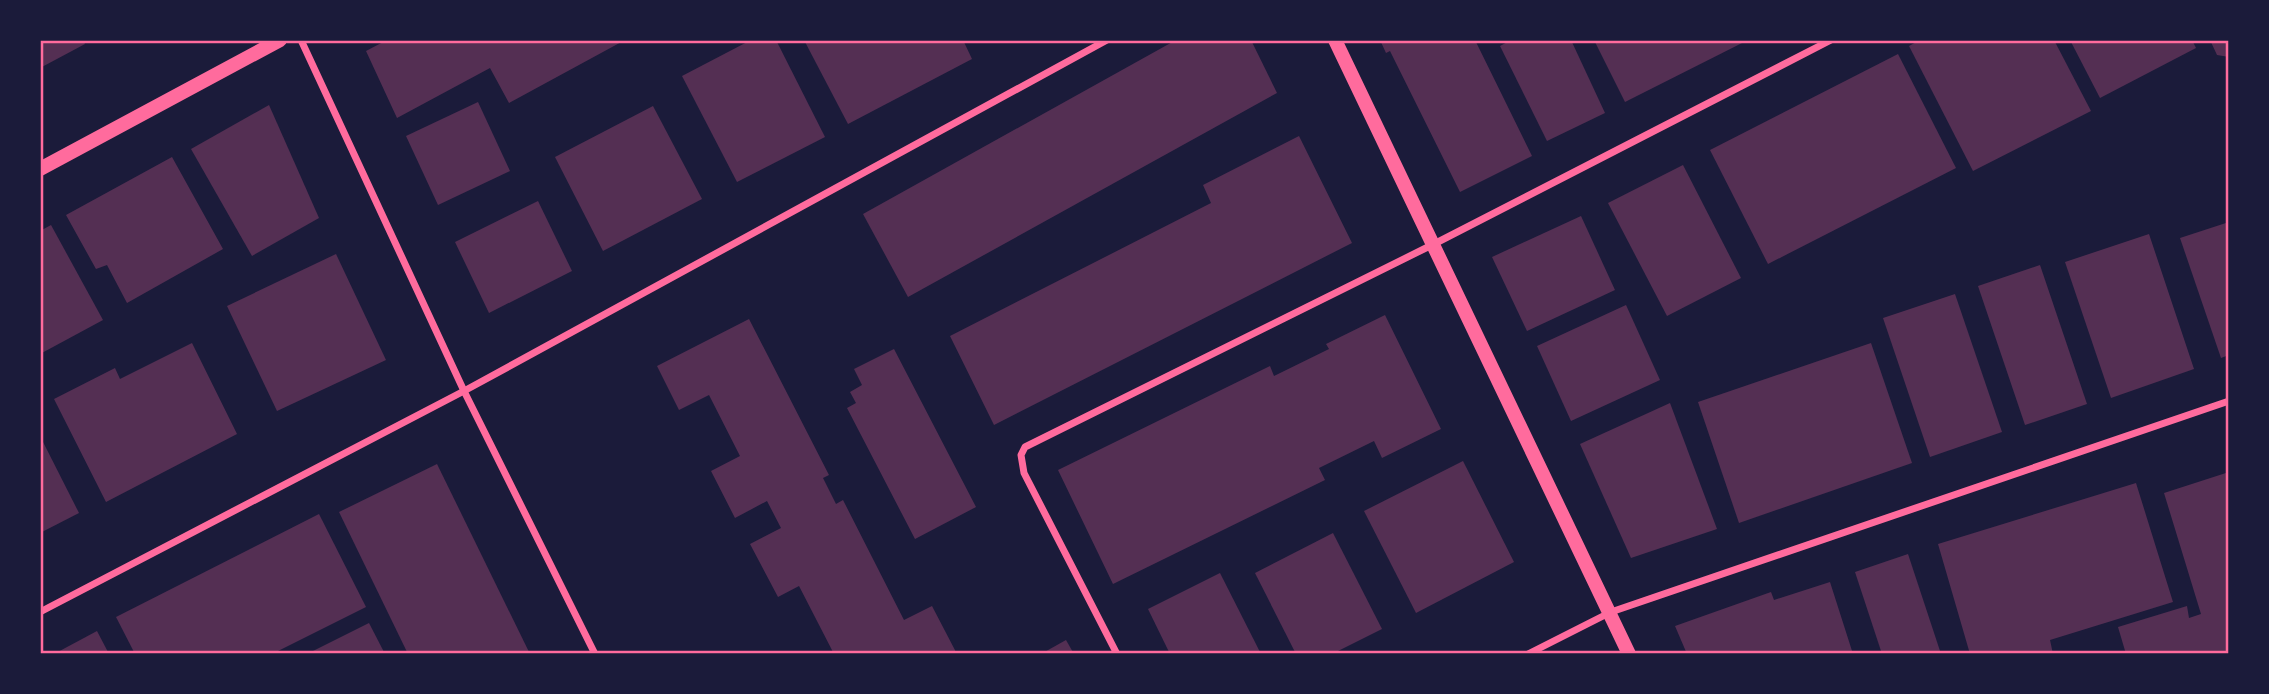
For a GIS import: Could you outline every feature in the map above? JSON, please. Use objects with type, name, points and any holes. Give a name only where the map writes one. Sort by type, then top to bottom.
[{"type":"main road","points":[[40,170],[280,40]]},
{"type":"main road","points":[[1335,40],[1629,654]]},
{"type":"street","points":[[302,40],[464,391],[595,654]]},
{"type":"street","points":[[40,612],[464,391],[1107,40]]},
{"type":"street","points":[[1117,654],[1024,473],[1021,455],[1025,447],[1434,244],[1832,40]]},
{"type":"street","points":[[1528,654],[1611,612],[2229,401]]},
{"type":"building","points":[[40,40],[83,40],[85,44],[40,68]]},
{"type":"building","points":[[387,40],[625,40],[509,103],[490,68],[397,118],[366,51]]},
{"type":"building","points":[[751,40],[776,40],[825,137],[737,182],[682,76]]},
{"type":"building","points":[[804,40],[963,40],[972,59],[848,124]]},
{"type":"building","points":[[1176,40],[1251,40],[1277,93],[908,297],[863,214]]},
{"type":"building","points":[[1380,40],[1475,40],[1532,156],[1460,192],[1390,51],[1386,53]]},
{"type":"building","points":[[1511,40],[1571,40],[1605,113],[1547,141],[1500,46]]},
{"type":"building","points":[[1594,40],[1748,40],[1625,102]]},
{"type":"building","points":[[1920,40],[2054,40],[2091,111],[1973,171],[1909,46]]},
{"type":"building","points":[[2070,40],[2192,40],[2196,48],[2100,98]]},
{"type":"building","points":[[2210,40],[2229,40],[2229,57],[2217,55]]},
{"type":"building","points":[[1898,54],[1956,168],[1768,264],[1710,150]]},
{"type":"building","points":[[478,102],[510,171],[438,205],[406,136]]},
{"type":"building","points":[[269,105],[319,218],[252,256],[191,149]]},
{"type":"building","points":[[653,106],[702,199],[603,251],[555,157]]},
{"type":"building","points":[[1299,136],[1352,243],[994,425],[950,336],[1211,203],[1203,185]]},
{"type":"building","points":[[172,157],[223,249],[127,303],[107,265],[96,269],[66,215]]},
{"type":"building","points":[[1683,165],[1741,278],[1667,316],[1608,203]]},
{"type":"building","points":[[538,201],[572,271],[489,313],[455,242]]},
{"type":"building","points":[[1581,216],[1615,290],[1527,331],[1492,257]]},
{"type":"building","points":[[2229,222],[2229,355],[2221,358],[2180,238]]},
{"type":"building","points":[[51,225],[103,320],[40,354],[40,231]]},
{"type":"building","points":[[2149,234],[2194,369],[2111,398],[2065,262]]},
{"type":"building","points":[[336,254],[386,360],[277,411],[227,306]]},
{"type":"building","points":[[2040,265],[2087,404],[2025,425],[1978,286]]},
{"type":"building","points":[[1955,294],[2002,432],[1930,457],[1883,318]]},
{"type":"building","points":[[1626,305],[1660,380],[1571,421],[1537,346]]},
{"type":"building","points":[[1385,315],[1441,429],[1382,458],[1374,441],[1319,468],[1325,480],[1113,584],[1058,470],[1270,366],[1274,376],[1329,349],[1326,344]]},
{"type":"building","points":[[749,319],[829,475],[823,478],[836,504],[843,500],[904,620],[932,606],[957,654],[834,654],[799,586],[778,597],[750,544],[781,528],[767,501],[735,518],[711,471],[740,456],[709,395],[679,410],[657,366]]},
{"type":"building","points":[[192,343],[237,434],[106,502],[54,399],[115,368],[120,379]]},
{"type":"building","points":[[1871,343],[1912,463],[1739,523],[1698,402]]},
{"type":"building","points":[[894,349],[976,507],[915,539],[847,408],[856,403],[850,392],[862,385],[854,369]]},
{"type":"building","points":[[1670,403],[1717,529],[1631,558],[1580,444]]},
{"type":"building","points":[[40,436],[79,513],[40,533]]},
{"type":"building","points":[[1463,461],[1514,562],[1416,613],[1364,511]]},
{"type":"building","points":[[437,464],[530,654],[408,654],[339,512]]},
{"type":"building","points":[[2229,472],[2229,654],[2126,654],[2118,627],[2187,606],[2189,618],[2201,614],[2164,493]]},
{"type":"building","points":[[2136,483],[2173,602],[2050,640],[2053,654],[1970,654],[1938,544]]},
{"type":"building","points":[[319,514],[366,607],[272,654],[135,654],[116,617]]},
{"type":"building","points":[[1333,533],[1382,629],[1332,654],[1296,654],[1255,573]]},
{"type":"building","points":[[1908,554],[1941,654],[1882,654],[1855,572]]},
{"type":"building","points":[[1220,573],[1261,654],[1170,654],[1148,609]]},
{"type":"building","points":[[1830,582],[1853,654],[1687,654],[1675,626],[1771,592],[1774,600]]},
{"type":"building","points":[[369,623],[385,654],[307,654]]},
{"type":"building","points":[[97,631],[109,654],[54,654]]},
{"type":"building","points":[[1066,640],[1074,654],[1041,654]]}]
